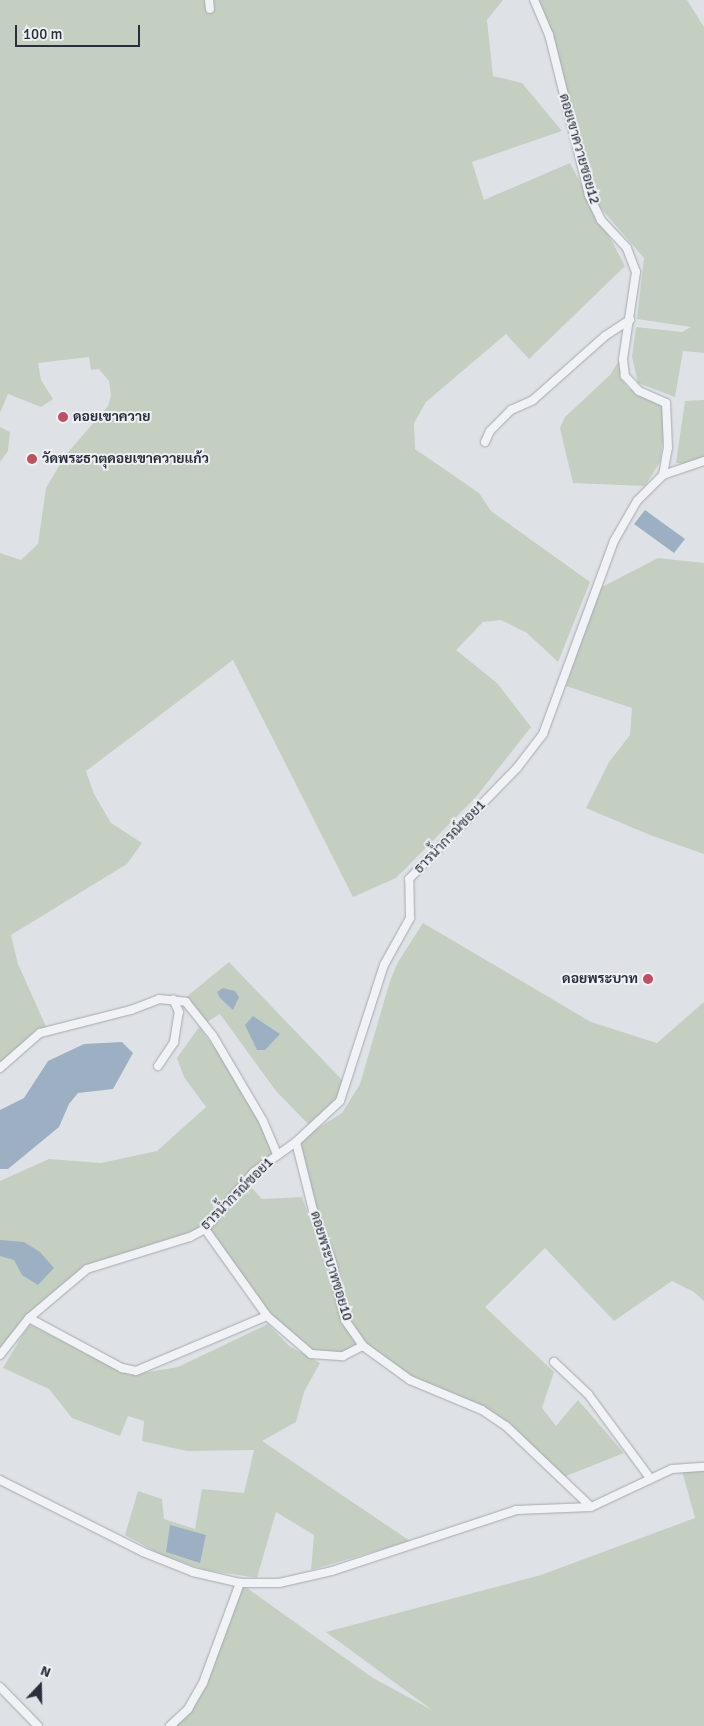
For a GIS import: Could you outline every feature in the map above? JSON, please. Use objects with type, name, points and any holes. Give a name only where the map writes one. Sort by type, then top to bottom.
[{"type":"street","points":[[209,0],[210,9]]},
{"type":"street","name":"ดอยเขาควายซอย12","points":[[534,0],[549,35],[589,195],[601,220],[627,248],[636,272],[630,320]]},
{"type":"street","points":[[485,442],[490,431],[511,410],[533,400],[612,330],[630,320]]},
{"type":"street","points":[[630,320],[623,360],[625,376],[639,392],[666,403],[668,448],[663,475],[704,461]]},
{"type":"street","name":"ธารน้ำกรณ์ซอย1","points":[[0,1355],[29,1318],[87,1269],[190,1237],[205,1229],[254,1172],[296,1142],[340,1101],[384,965],[410,918],[409,879],[517,768],[543,734],[614,541],[636,502],[663,475]]},
{"type":"street","points":[[0,1068],[40,1033],[131,1010],[159,999],[173,999],[186,1002],[202,1020],[263,1121],[277,1154]]},
{"type":"street","points":[[158,1066],[174,1042],[179,1012],[173,999]]},
{"type":"street","name":"ดอยพระบาทซอย10","points":[[296,1142],[313,1210],[332,1262],[345,1320],[363,1346],[410,1380],[482,1410],[506,1426],[591,1507]]},
{"type":"street","points":[[205,1229],[267,1316],[316,1356],[343,1356],[363,1346]]},
{"type":"street","points":[[29,1318],[122,1368],[136,1371],[267,1316]]},
{"type":"street","points":[[554,1362],[588,1394],[650,1478]]},
{"type":"street","points":[[0,1480],[143,1552],[192,1572],[240,1583],[278,1583],[332,1571],[516,1510],[591,1507],[672,1469],[704,1467]]},
{"type":"street","points":[[170,1726],[188,1709],[203,1683],[240,1583]]},
{"type":"street","points":[[0,1687],[38,1726]]},
{"type":"green space","points":[[0,0],[503,0],[487,20],[493,76],[522,83],[562,131],[472,162],[484,200],[570,163],[625,266],[529,359],[506,334],[426,402],[414,423],[415,449],[479,493],[491,511],[590,582],[558,662],[527,633],[501,620],[483,622],[456,650],[497,683],[531,727],[476,797],[396,878],[353,897],[233,660],[86,771],[94,794],[111,823],[142,843],[127,864],[11,935],[18,964],[48,1031],[40,1033],[0,1070],[0,553],[21,560],[38,544],[46,488],[65,456],[108,406],[111,395],[109,381],[99,369],[91,370],[89,357],[38,363],[41,380],[53,399],[41,407],[8,394],[0,413]]},
{"type":"green space","points":[[537,0],[687,0],[704,27],[704,353],[683,351],[675,397],[638,383],[632,357],[636,327],[682,332],[691,327],[637,319],[644,258],[598,205],[554,44]]},
{"type":"green space","points":[[620,359],[620,377],[628,388],[661,405],[667,414],[660,462],[645,486],[573,483],[560,428],[565,417],[610,375]]},
{"type":"green space","points":[[704,400],[704,460],[687,464],[676,463],[685,401]]},
{"type":"green space","points":[[0,427],[10,432],[8,451],[0,462]]},
{"type":"green space","points":[[658,558],[704,563],[704,854],[650,835],[586,808],[609,762],[630,735],[632,708],[566,686],[600,588]]},
{"type":"green space","points":[[423,923],[591,1022],[657,1043],[704,1002],[704,1301],[694,1292],[672,1281],[614,1321],[545,1248],[485,1307],[554,1372],[542,1408],[556,1426],[578,1400],[624,1453],[561,1478],[482,1410],[410,1380],[363,1346],[343,1356],[316,1356],[267,1316],[205,1229],[87,1269],[60,1290],[0,1352],[0,1181],[49,1159],[101,1163],[157,1151],[206,1107],[184,1077],[177,1058],[199,1027],[238,1079],[277,1154],[242,1187],[251,1187],[262,1199],[302,1197],[344,1316],[296,1142],[342,1113],[360,1084],[390,981],[398,962]]},
{"type":"green space","points":[[229,962],[345,1083],[340,1101],[310,1126],[276,1091],[220,1014],[207,1022],[185,998]]},
{"type":"green space","points":[[29,1324],[130,1375],[178,1367],[268,1324],[289,1346],[320,1363],[304,1392],[296,1422],[262,1441],[410,1541],[311,1570],[314,1535],[276,1512],[257,1578],[205,1570],[163,1556],[125,1535],[138,1491],[162,1499],[164,1519],[195,1529],[202,1489],[244,1493],[254,1450],[187,1451],[142,1441],[144,1421],[128,1416],[120,1436],[72,1418],[49,1389],[3,1368]]},
{"type":"green space","points":[[681,1467],[704,1468],[704,1726],[170,1726],[188,1709],[203,1683],[240,1583],[373,1678],[432,1710],[326,1632],[541,1575],[695,1518]]},
{"type":"water","points":[[645,510],[685,539],[674,553],[634,524]]},
{"type":"water","points":[[223,988],[235,991],[239,997],[233,1010],[220,998],[217,992]]},
{"type":"water","points":[[253,1016],[280,1034],[265,1050],[257,1050],[245,1025]]},
{"type":"water","points":[[122,1042],[133,1053],[113,1089],[78,1093],[69,1104],[59,1127],[8,1169],[0,1169],[0,1110],[24,1098],[48,1061],[84,1044]]},
{"type":"water","points":[[0,1240],[24,1242],[40,1252],[54,1268],[38,1285],[22,1275],[14,1260],[0,1256]]},
{"type":"water","points":[[170,1525],[206,1535],[200,1563],[166,1552]]},
{"type":"place","name":"ดอยเขาควาย","points":[[63,417]]},
{"type":"place","name":"วัดพระธาตุดอยเขาควายแก้ว","points":[[32,459]]},
{"type":"place","name":"ดอยพระบาท","points":[[648,979]]}]
